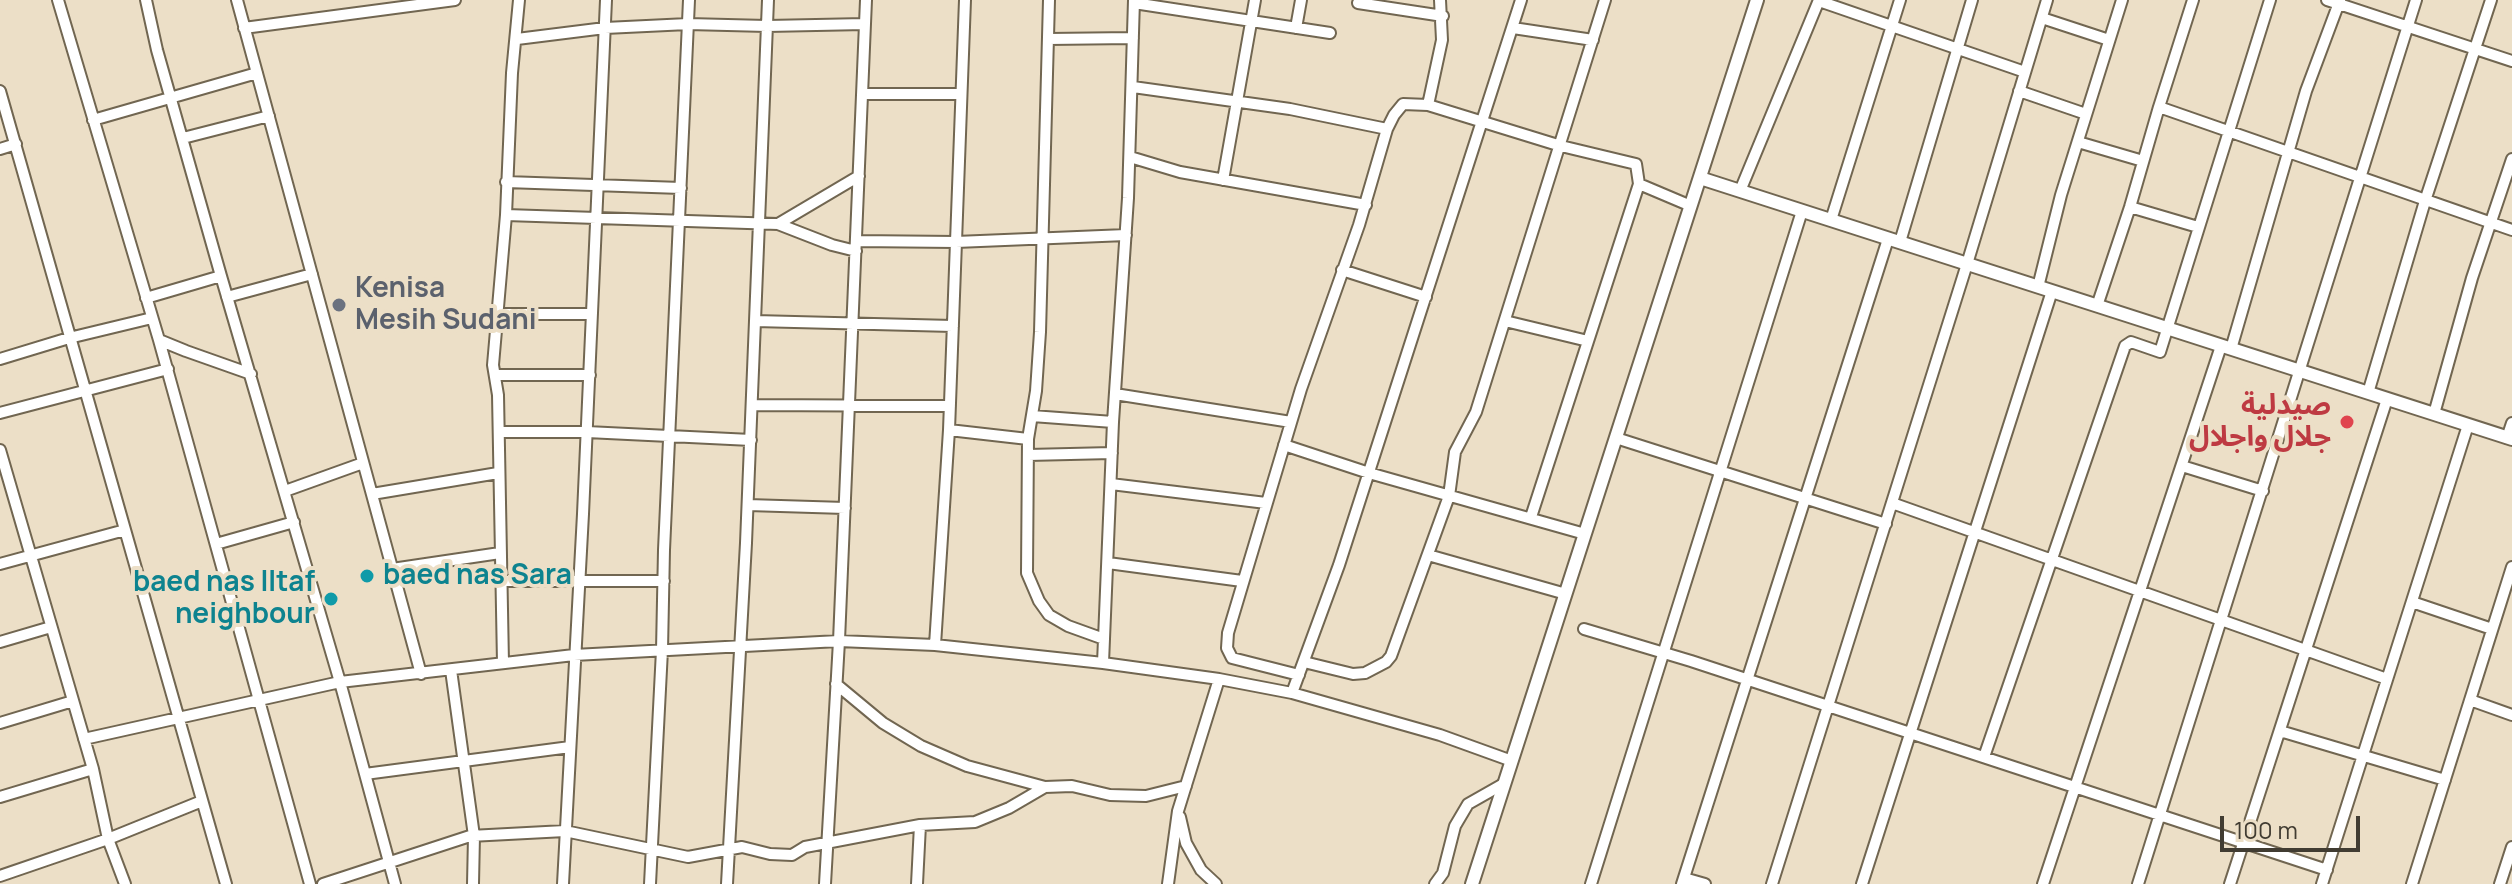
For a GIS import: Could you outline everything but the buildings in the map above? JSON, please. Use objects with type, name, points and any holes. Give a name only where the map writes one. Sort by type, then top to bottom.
[{"type":"street","points":[[58,0],[168,369],[310,884]]},
{"type":"street","points":[[146,0],[221,276],[340,682],[395,884]]},
{"type":"street","points":[[237,0],[421,674]]},
{"type":"street","points":[[244,28],[455,0]]},
{"type":"street","points":[[503,663],[498,395],[493,365],[519,0]]},
{"type":"street","points":[[563,884],[606,0]]},
{"type":"street","points":[[650,884],[689,0]]},
{"type":"street","points":[[727,884],[748,505],[768,0]]},
{"type":"street","points":[[825,884],[850,406],[866,0]]},
{"type":"street","points":[[935,645],[949,430],[965,0]]},
{"type":"street","points":[[1049,0],[1040,332],[1028,439],[1027,573],[1031,586],[1049,615],[1068,626],[1104,639]]},
{"type":"street","points":[[1223,180],[1255,0]]},
{"type":"street","points":[[1296,28],[1301,0]]},
{"type":"street","points":[[1428,105],[1442,40],[1440,0]]},
{"type":"street","points":[[1292,693],[1339,565],[1521,0]]},
{"type":"street","points":[[1304,662],[1353,674],[1365,673],[1391,656],[1449,496],[1455,452],[1476,412],[1605,0]]},
{"type":"street","points":[[1472,884],[1757,0]]},
{"type":"street","points":[[1831,220],[1900,0]]},
{"type":"street","points":[[1705,884],[1683,881],[1805,498],[1894,241],[1972,0]]},
{"type":"street","points":[[1772,884],[2047,0]]},
{"type":"street","points":[[2038,287],[2061,195],[2122,0]]},
{"type":"street","points":[[2097,306],[2193,0]]},
{"type":"street","points":[[1984,757],[2125,346],[2131,342],[2160,352],[2169,329],[2270,0]]},
{"type":"street","points":[[2138,884],[2416,0]]},
{"type":"street","points":[[2368,393],[2425,201],[2491,0]]},
{"type":"street","points":[[1740,191],[1819,1],[2025,72]]},
{"type":"street","points":[[2043,884],[2182,466],[2226,347],[2335,1],[2512,61]]},
{"type":"street","points":[[1103,663],[1113,422],[1130,157],[1134,2],[1330,33]]},
{"type":"street","points":[[1358,3],[1443,16]]},
{"type":"street","points":[[2042,18],[2109,40]]},
{"type":"street","points":[[517,39],[605,28],[688,24],[865,24]]},
{"type":"street","points":[[1513,28],[1593,40]]},
{"type":"street","points":[[1048,39],[1133,38]]},
{"type":"street","points":[[93,120],[257,73]]},
{"type":"street","points":[[1133,87],[1290,109],[1387,129]]},
{"type":"street","points":[[0,91],[226,884]]},
{"type":"street","points":[[2019,91],[2086,114]]},
{"type":"street","points":[[862,94],[961,94]]},
{"type":"street","points":[[1299,675],[1235,659],[1227,648],[1228,633],[1291,422],[1366,205],[1387,129],[1403,104],[1428,105],[1561,146],[1636,164],[1639,184],[1531,517]]},
{"type":"street","points":[[2159,107],[2512,230]]},
{"type":"street","points":[[183,138],[269,116]]},
{"type":"street","points":[[2078,142],[2143,161]]},
{"type":"street","points":[[0,149],[16,144]]},
{"type":"street","points":[[1130,157],[1180,172],[1366,205]]},
{"type":"street","points":[[2434,414],[2472,278],[2512,159]]},
{"type":"street","points":[[778,224],[859,176]]},
{"type":"street","points":[[1700,178],[2510,438],[2512,423]]},
{"type":"street","points":[[506,182],[681,188]]},
{"type":"street","points":[[1639,184],[1691,206]]},
{"type":"street","points":[[2130,207],[2198,227]]},
{"type":"street","points":[[1591,884],[1802,211]]},
{"type":"street","points":[[506,215],[778,224],[832,245],[856,246],[1126,235]]},
{"type":"street","points":[[1342,270],[1426,297]]},
{"type":"street","points":[[227,297],[312,274]]},
{"type":"street","points":[[146,298],[221,276]]},
{"type":"street","points":[[1862,884],[2052,291]]},
{"type":"street","points":[[497,314],[592,314]]},
{"type":"street","points":[[0,359],[152,318]]},
{"type":"street","points":[[755,321],[953,326]]},
{"type":"street","points":[[1505,321],[1588,341]]},
{"type":"street","points":[[159,340],[251,374]]},
{"type":"street","points":[[0,413],[168,369]]},
{"type":"street","points":[[495,375],[590,375]]},
{"type":"street","points":[[1115,394],[1291,422]]},
{"type":"street","points":[[2230,884],[2387,399]]},
{"type":"street","points":[[752,405],[950,406]]},
{"type":"street","points":[[1032,416],[1113,422]]},
{"type":"street","points":[[2322,884],[2468,425]]},
{"type":"street","points":[[949,430],[1028,439]]},
{"type":"street","points":[[499,432],[587,432],[751,440]]},
{"type":"street","points":[[1616,438],[1886,524]]},
{"type":"street","points":[[1284,445],[1369,473],[1585,534]]},
{"type":"street","points":[[0,450],[4,481],[30,554],[93,769],[108,839],[125,884]]},
{"type":"street","points":[[1028,455],[1112,453]]},
{"type":"street","points":[[285,491],[363,463]]},
{"type":"street","points":[[2182,466],[2263,491]]},
{"type":"street","points":[[372,494],[498,473]]},
{"type":"street","points":[[1111,484],[1266,503]]},
{"type":"street","points":[[1892,503],[2387,679]]},
{"type":"street","points":[[748,505],[845,508]]},
{"type":"street","points":[[216,544],[294,522]]},
{"type":"street","points":[[0,564],[125,530]]},
{"type":"street","points":[[392,569],[500,553]]},
{"type":"street","points":[[1428,555],[1566,594]]},
{"type":"street","points":[[1108,563],[1242,581]]},
{"type":"street","points":[[2412,884],[2512,567]]},
{"type":"street","points":[[501,581],[664,581]]},
{"type":"street","points":[[2412,602],[2492,629]]},
{"type":"street","points":[[0,642],[51,627]]},
{"type":"street","points":[[1584,629],[1663,652],[2327,870]]},
{"type":"street","points":[[84,739],[340,682],[574,655],[839,641],[935,645],[1219,679],[1292,693],[1440,735],[1512,761]]},
{"type":"street","points":[[451,670],[474,836],[473,884]]},
{"type":"street","points":[[1168,884],[1178,811],[1219,679]]},
{"type":"street","points":[[836,684],[883,723],[921,746],[967,766],[1045,787],[1072,786],[1110,795],[1146,796],[1186,786]]},
{"type":"street","points":[[2470,700],[2512,715]]},
{"type":"street","points":[[0,723],[73,701]]},
{"type":"street","points":[[2280,731],[2445,780]]},
{"type":"street","points":[[365,774],[570,747]]},
{"type":"street","points":[[0,797],[93,769]]},
{"type":"street","points":[[1435,884],[1443,873],[1455,826],[1468,804],[1505,783]]},
{"type":"street","points":[[323,884],[474,836],[565,831],[688,857],[742,847],[770,854],[792,855],[805,847],[920,825],[975,822],[1009,808],[1045,787]]},
{"type":"street","points":[[0,876],[108,839],[202,801]]},
{"type":"street","points":[[1178,811],[1186,843],[1201,870],[1216,884]]},
{"type":"street","points":[[917,884],[920,825]]},
{"type":"street","points":[[2500,884],[2512,847]]},
{"type":"place","name":"Kenisa Mesih Sudani","points":[[339,305]]},
{"type":"place","name":"صيدلية جلال واجلال","points":[[2347,422]]},
{"type":"place","name":"baed nas Sara","points":[[367,576]]},
{"type":"place","name":"baed nas Iltaf neighbour","points":[[331,599]]}]
